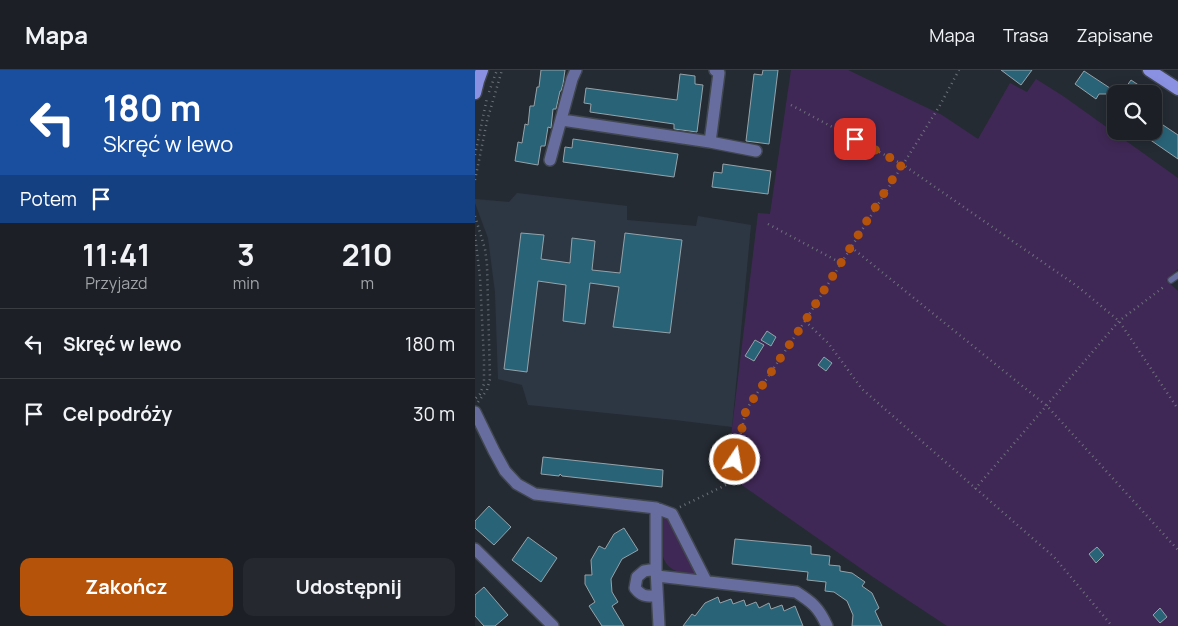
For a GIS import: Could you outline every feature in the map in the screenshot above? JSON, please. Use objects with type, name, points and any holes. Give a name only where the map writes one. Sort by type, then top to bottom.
[{"type":"street","points":[[475,93],[482,70]]},
{"type":"street","points":[[550,160],[576,70]]},
{"type":"street","points":[[710,142],[719,73],[715,70]]},
{"type":"street","points":[[1149,70],[1178,89]]},
{"type":"street","points":[[562,120],[710,142],[756,151]]},
{"type":"street","points":[[475,412],[505,471],[517,484],[535,494],[656,508],[672,514],[706,581]]},
{"type":"street","points":[[656,508],[659,626]]},
{"type":"street","points":[[475,548],[553,626]]},
{"type":"street","points":[[657,596],[639,594],[635,588],[637,577],[644,571],[796,592],[811,601],[822,614],[827,626]]},
{"type":"lane","points":[[1171,280],[1178,275]]},
{"type":"path","points":[[475,155],[486,102],[497,70]]},
{"type":"path","points":[[475,180],[487,121],[502,70]]},
{"type":"path","points":[[672,514],[677,508],[728,484],[746,410],[805,321],[939,107],[959,70]]},
{"type":"path","points":[[791,105],[902,164],[1077,286],[1119,321],[1178,410]]},
{"type":"path","points":[[475,216],[485,249],[487,265],[490,379],[487,390],[479,402],[475,404]]},
{"type":"path","points":[[768,224],[841,263]]},
{"type":"path","points":[[475,235],[481,295],[484,384],[480,394],[475,399]]},
{"type":"path","points":[[851,247],[1047,406],[1178,550]]},
{"type":"path","points":[[975,489],[1119,321],[1171,280]]},
{"type":"path","points":[[805,321],[829,344],[862,389],[1054,557],[1112,626]]},
{"type":"shaded area","points":[[791,70],[848,70],[942,115],[978,139],[1010,83],[1027,92],[1036,79],[1107,127],[1107,140],[1125,140],[1178,178],[1178,269],[1166,280],[1178,291],[1178,626],[947,626],[873,577],[736,481],[728,461],[758,213],[770,214]]},
{"type":"shaded area","points":[[517,193],[627,206],[627,220],[696,226],[698,216],[751,225],[732,427],[528,405],[522,385],[498,379],[495,292],[488,238],[475,199],[509,202]]},
{"type":"shaded area","points":[[661,519],[671,521],[696,569],[695,573],[679,572],[666,563],[661,550]]},
{"type":"building","points":[[541,70],[565,70],[556,109],[553,109],[551,128],[548,127],[545,146],[541,146],[538,165],[515,161],[518,142],[522,143],[525,124],[528,125],[530,106],[534,106]]},
{"type":"building","points":[[763,70],[778,70],[769,144],[746,141],[754,74],[762,75]]},
{"type":"building","points":[[1001,70],[1032,70],[1021,85]]},
{"type":"building","points":[[1084,71],[1107,86],[1107,94],[1099,94],[1096,99],[1075,84]]},
{"type":"building","points":[[680,74],[695,76],[695,84],[703,85],[697,132],[674,129],[674,124],[590,112],[591,104],[584,103],[586,88],[677,100]]},
{"type":"building","points":[[1131,80],[1138,85],[1127,85]]},
{"type":"building","points":[[1162,124],[1178,135],[1178,159],[1150,140],[1162,140]]},
{"type":"building","points":[[573,139],[678,154],[674,177],[563,162],[565,147],[572,148]]},
{"type":"building","points":[[723,164],[771,171],[768,194],[712,187],[714,172],[722,173]]},
{"type":"building","points":[[521,233],[544,235],[541,259],[570,263],[572,238],[595,241],[592,270],[620,273],[625,233],[682,240],[670,333],[613,327],[619,287],[590,283],[585,324],[563,321],[566,285],[538,281],[527,372],[504,369]]},
{"type":"building","points":[[767,331],[776,337],[771,346],[761,340]]},
{"type":"building","points":[[755,340],[764,345],[754,361],[745,356]]},
{"type":"building","points":[[824,357],[832,363],[826,371],[818,365]]},
{"type":"building","points":[[543,457],[663,470],[662,487],[562,476],[560,474],[559,476],[541,474]]},
{"type":"building","points":[[489,506],[511,527],[494,545],[475,528],[475,521]]},
{"type":"building","points":[[624,528],[638,550],[622,559],[611,579],[612,592],[618,602],[612,606],[624,626],[602,626],[589,606],[595,602],[585,584],[585,575],[592,575],[591,560],[599,546],[605,549],[614,534]]},
{"type":"building","points":[[528,537],[557,558],[541,582],[512,560]]},
{"type":"building","points":[[735,539],[811,546],[811,554],[830,556],[829,565],[840,566],[840,571],[852,573],[865,582],[862,586],[872,593],[879,608],[875,611],[882,626],[852,626],[853,615],[847,601],[834,592],[825,591],[826,582],[807,580],[808,572],[732,564]]},
{"type":"building","points":[[1097,547],[1104,555],[1096,563],[1089,554]]},
{"type":"building","points":[[484,587],[508,615],[495,626],[484,626],[475,616],[475,595]]},
{"type":"building","points":[[718,597],[720,603],[731,599],[733,604],[744,600],[746,606],[756,602],[759,608],[769,603],[771,609],[782,605],[784,611],[795,606],[803,626],[683,626],[692,614],[695,616],[705,603]]},
{"type":"building","points":[[1160,608],[1167,617],[1160,623],[1153,615]]},
{"type":"route","points":[[735,460],[746,410],[805,321],[902,164],[855,139]]}]
